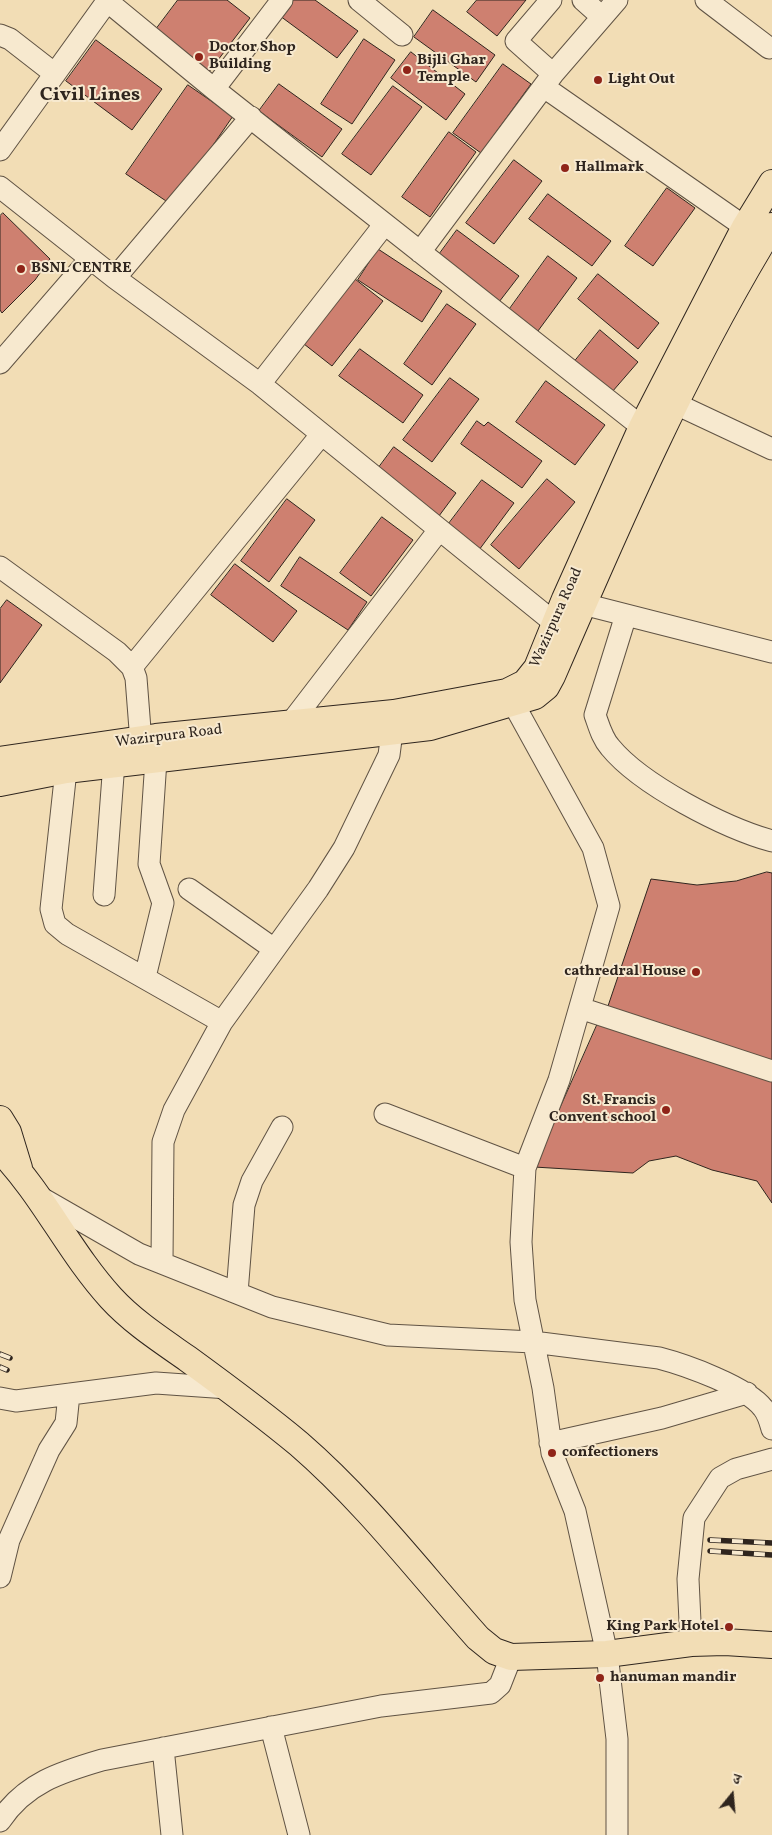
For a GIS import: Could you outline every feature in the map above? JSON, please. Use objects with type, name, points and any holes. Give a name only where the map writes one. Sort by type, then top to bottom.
[{"type":"main road","name":"Wazirpura Road","points":[[510,697],[537,668],[642,427],[744,226],[772,183]]},
{"type":"main road","name":"Wazirpura Road","points":[[149,749],[393,722],[510,697],[535,696],[546,687],[676,404],[716,322],[772,226]]},
{"type":"main road","name":"Wazirpura Road","points":[[0,782],[66,770],[114,755],[290,724],[393,722]]},
{"type":"main road","name":"Wazirpura Road","points":[[0,760],[69,748],[114,755]]},
{"type":"main road","points":[[0,1119],[8,1132],[19,1169]]},
{"type":"main road","points":[[0,1150],[19,1169],[34,1193],[111,1298],[138,1324],[228,1388],[299,1444],[362,1503],[478,1638],[494,1651],[511,1657],[607,1654],[691,1643],[725,1642],[772,1645]]},
{"type":"street","points":[[3,142],[55,74],[107,0],[214,89],[384,225],[642,427]]},
{"type":"street","points":[[214,89],[282,0]]},
{"type":"street","points":[[359,0],[402,35]]},
{"type":"street","points":[[551,0],[516,42],[548,81],[744,226]]},
{"type":"street","points":[[583,0],[602,17]]},
{"type":"street","points":[[420,252],[548,81],[617,0]]},
{"type":"street","points":[[706,0],[769,48]]},
{"type":"street","points":[[0,35],[10,40],[55,74]]},
{"type":"street","points":[[115,278],[251,117]]},
{"type":"street","points":[[0,187],[115,278],[260,384],[556,624]]},
{"type":"street","points":[[260,384],[384,225]]},
{"type":"street","points":[[0,362],[90,259]]},
{"type":"street","points":[[676,404],[772,449]]},
{"type":"street","points":[[132,667],[321,435]]},
{"type":"street","points":[[290,724],[439,530]]},
{"type":"street","points":[[0,567],[117,652],[132,667],[136,678],[149,749],[149,864],[162,903],[145,977]]},
{"type":"street","points":[[583,604],[772,652]]},
{"type":"street","points":[[626,615],[595,715],[609,746],[627,763],[674,798],[749,835],[772,841]]},
{"type":"street","points":[[510,697],[592,848],[609,906],[559,1080],[525,1168],[522,1262],[525,1300],[543,1388],[552,1453],[575,1511],[607,1654],[617,1739],[617,1835]]},
{"type":"street","points":[[162,1262],[163,1142],[174,1110],[222,1022],[318,890],[344,848],[385,766],[389,755],[393,722]]},
{"type":"street","points":[[104,895],[114,755]]},
{"type":"street","points":[[66,770],[51,915],[56,924],[67,934],[222,1022]]},
{"type":"street","points":[[189,888],[274,949]]},
{"type":"street","points":[[580,1008],[772,1071]]},
{"type":"street","points":[[385,1114],[525,1168]]},
{"type":"street","points":[[237,1293],[244,1205],[252,1181],[282,1127]]},
{"type":"street","points":[[34,1193],[139,1254],[272,1306],[388,1335],[533,1342],[659,1358],[678,1363],[747,1393],[763,1408],[772,1429]]},
{"type":"street","points":[[0,1398],[16,1401],[156,1383],[228,1388]]},
{"type":"street","points":[[550,1443],[662,1418],[747,1393]]},
{"type":"street","points":[[0,1577],[9,1540],[49,1450],[66,1424],[69,1394]]},
{"type":"street","points":[[691,1643],[688,1579],[694,1518],[720,1478],[736,1469],[772,1459]]},
{"type":"street","points":[[0,1821],[21,1797],[57,1774],[102,1760],[381,1706],[491,1692],[500,1685],[511,1657]]},
{"type":"street","points":[[271,1727],[299,1835]]},
{"type":"street","points":[[163,1748],[172,1835]]},
{"type":"building","name":"Doctor Shop Building","points":[[178,0],[227,0],[250,18],[205,77],[151,36]]},
{"type":"building","points":[[286,0],[315,0],[358,31],[337,58],[276,13]]},
{"type":"building","points":[[477,0],[526,0],[497,36],[467,12]]},
{"type":"building","points":[[433,10],[495,55],[476,82],[414,37]]},
{"type":"building","points":[[364,39],[395,60],[352,124],[321,104]]},
{"type":"building","points":[[96,40],[162,89],[132,130],[66,81]]},
{"type":"building","points":[[411,52],[465,94],[446,120],[391,78]]},
{"type":"building","points":[[503,64],[531,84],[481,153],[453,133]]},
{"type":"building","points":[[279,84],[342,129],[322,157],[259,111]]},
{"type":"building","points":[[188,85],[233,116],[172,205],[126,174]]},
{"type":"building","points":[[393,86],[422,107],[371,175],[342,154]]},
{"type":"building","points":[[449,132],[476,152],[430,217],[402,197]]},
{"type":"building","points":[[514,160],[542,181],[494,244],[466,223]]},
{"type":"building","points":[[667,188],[695,208],[653,266],[625,246]]},
{"type":"building","points":[[548,194],[611,241],[592,266],[529,219]]},
{"type":"building","name":"BSNL CENTRE","points":[[3,213],[50,259],[35,280],[2,313],[0,310],[0,216]]},
{"type":"building","points":[[457,230],[519,276],[499,302],[438,256]]},
{"type":"building","points":[[378,249],[442,291],[422,322],[358,280]]},
{"type":"building","points":[[548,256],[577,278],[535,335],[506,314]]},
{"type":"building","points":[[598,274],[659,323],[638,349],[578,299]]},
{"type":"building","points":[[355,279],[383,301],[332,366],[304,344]]},
{"type":"building","points":[[447,304],[476,324],[432,385],[404,364]]},
{"type":"building","points":[[600,330],[638,362],[612,392],[575,361]]},
{"type":"building","points":[[360,349],[423,395],[403,423],[339,376]]},
{"type":"building","points":[[450,378],[479,399],[432,462],[403,440]]},
{"type":"building","points":[[546,381],[605,425],[575,465],[516,422]]},
{"type":"building","points":[[477,421],[484,426],[488,422],[542,461],[522,488],[461,444]]},
{"type":"building","points":[[394,447],[456,493],[436,520],[374,474]]},
{"type":"building","points":[[547,479],[575,502],[519,569],[491,545]]},
{"type":"building","points":[[482,480],[514,503],[476,554],[444,530]]},
{"type":"building","points":[[287,499],[315,520],[269,582],[241,561]]},
{"type":"building","points":[[382,517],[413,540],[371,596],[340,573]]},
{"type":"building","points":[[300,557],[367,602],[348,630],[281,586]]},
{"type":"building","points":[[235,564],[297,611],[273,642],[211,595]]},
{"type":"building","points":[[7,600],[42,625],[0,683],[0,609]]},
{"type":"building","name":"cathredral House","points":[[767,872],[772,873],[772,1063],[607,1009],[651,879],[697,885],[736,881]]},
{"type":"building","name":"St. Francis Convent school","points":[[598,1023],[772,1081],[772,1203],[757,1181],[712,1170],[676,1156],[649,1161],[633,1173],[534,1167]]},
{"type":"railway","points":[[0,1354],[10,1358]]},
{"type":"railway","points":[[0,1367],[7,1370]]},
{"type":"railway","points":[[710,1540],[772,1543]]},
{"type":"railway","points":[[710,1551],[772,1555]]},
{"type":"place","name":"Doctor Shop Building","points":[[199,57]]},
{"type":"place","name":"Bijli Ghar Temple","points":[[407,70]]},
{"type":"place","name":"Light Out","points":[[598,80]]},
{"type":"place","name":"Hallmark","points":[[565,168]]},
{"type":"place","name":"BSNL CENTRE","points":[[21,269]]},
{"type":"place","name":"cathredral House","points":[[696,972]]},
{"type":"place","name":"St. Francis Convent school","points":[[666,1110]]},
{"type":"place","name":"confectioners","points":[[552,1453]]},
{"type":"place","name":"King Park Hotel","points":[[729,1627]]},
{"type":"place","name":"hanuman mandir","points":[[600,1678]]},
{"type":"district","name":"Civil Lines","points":[[90,96]]}]
